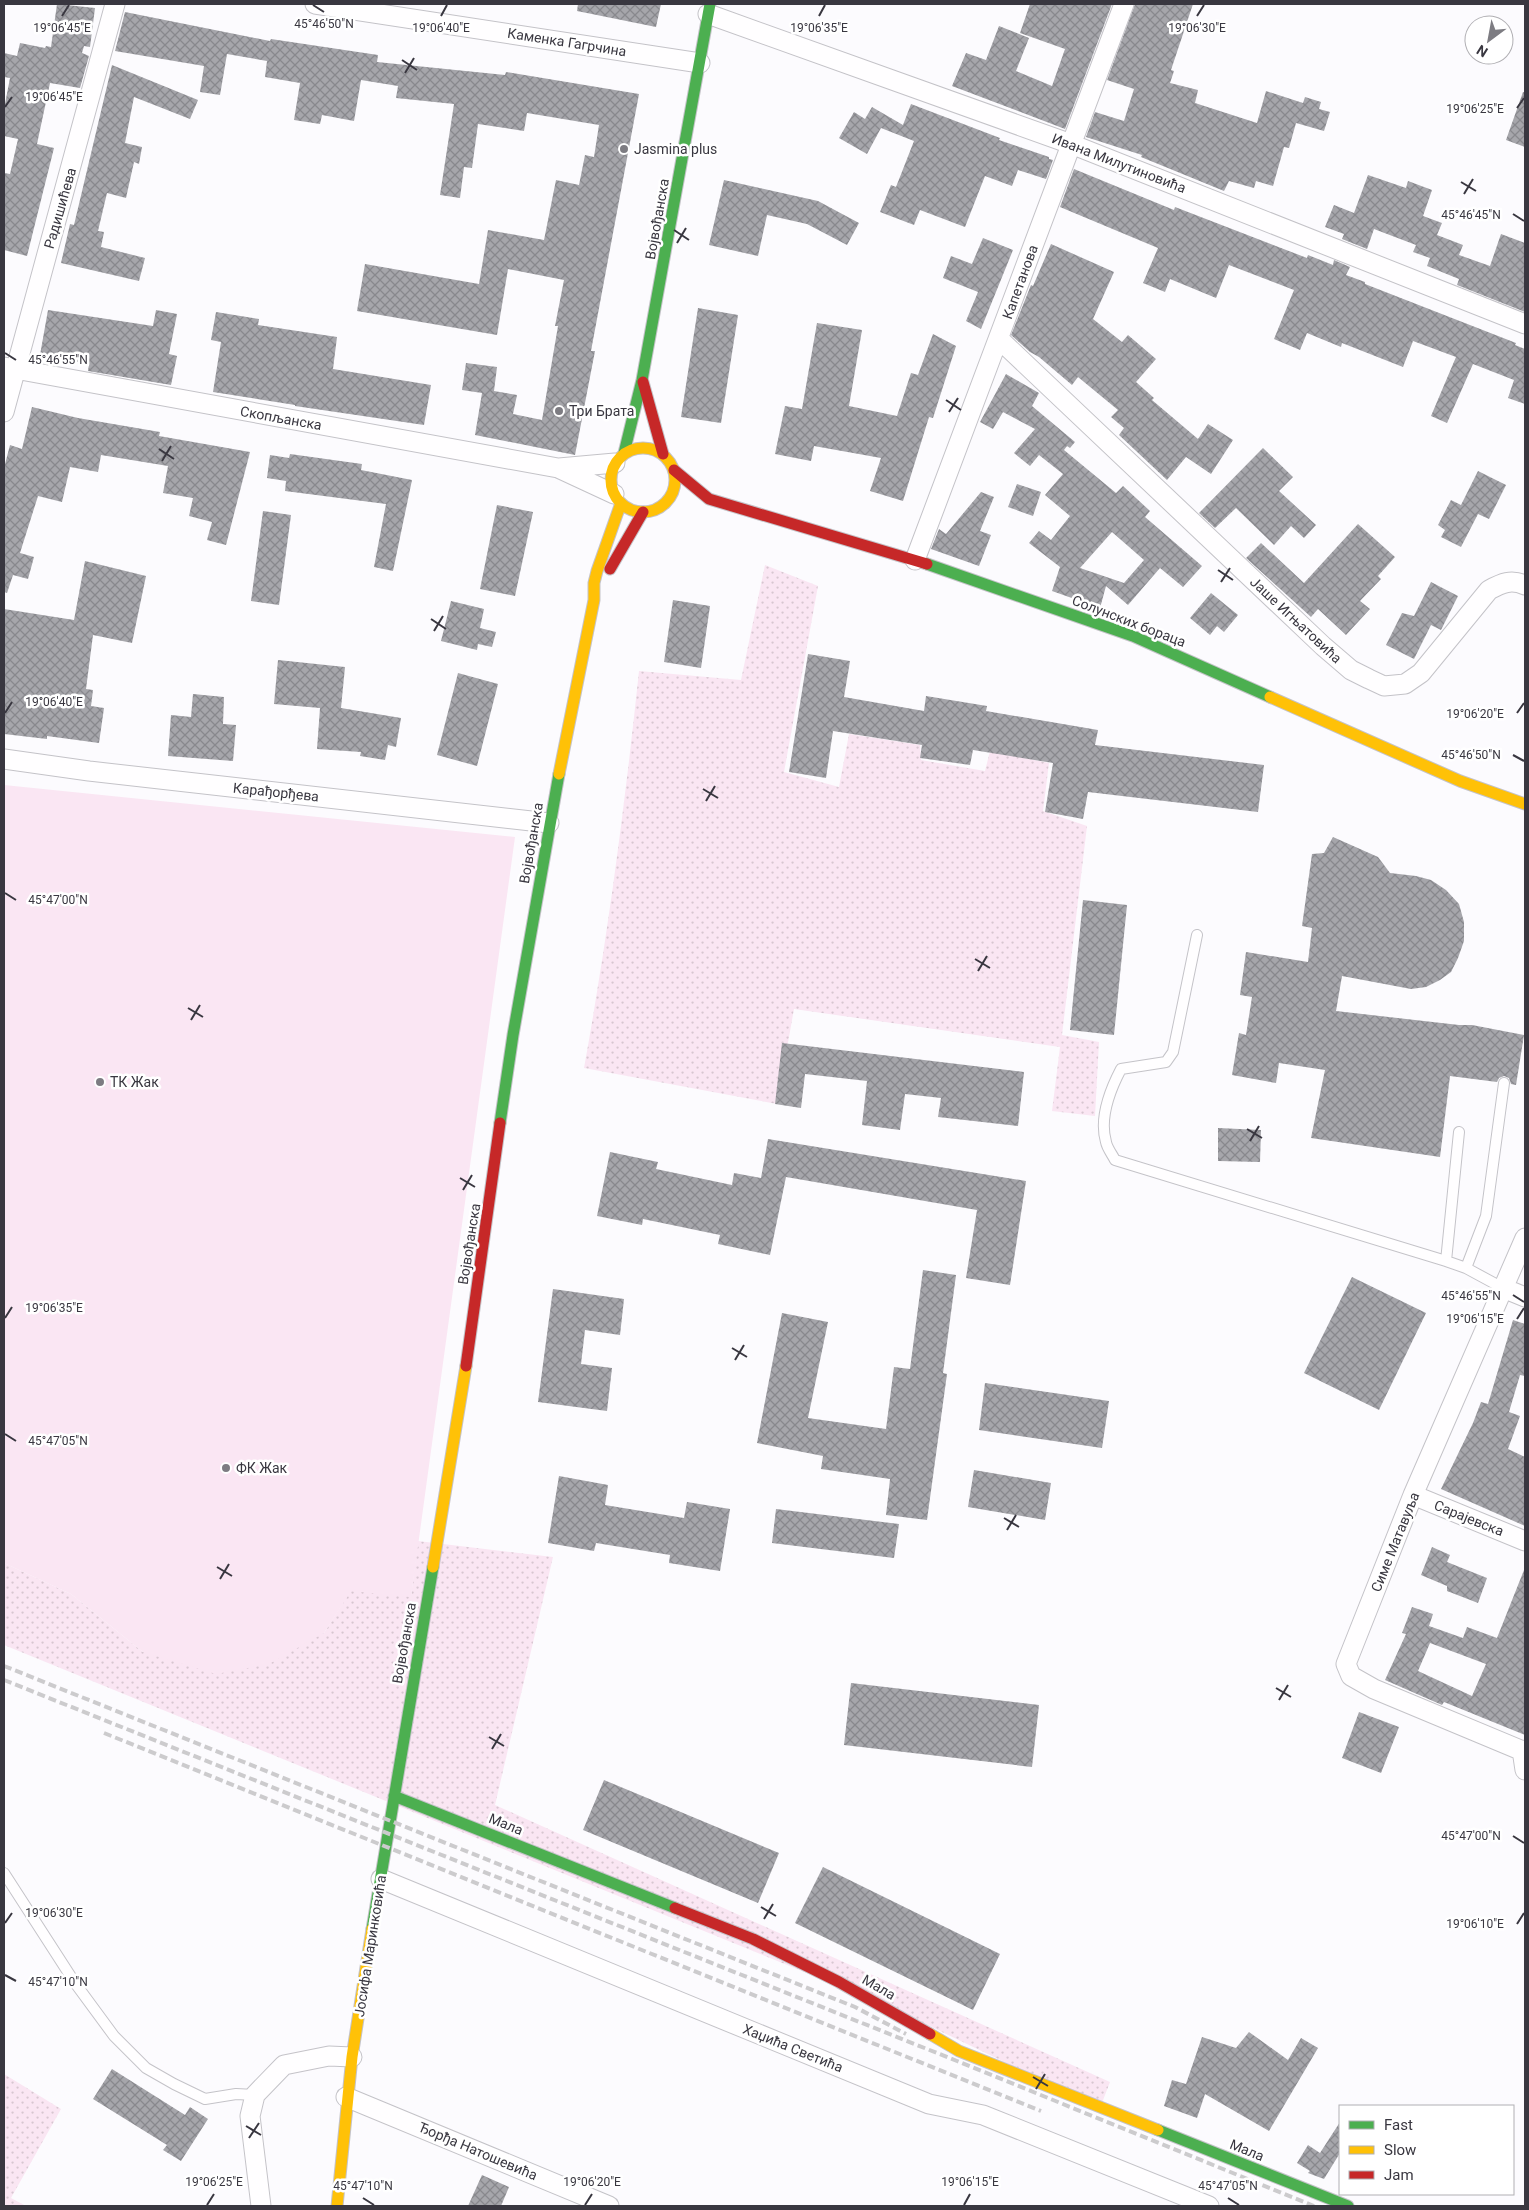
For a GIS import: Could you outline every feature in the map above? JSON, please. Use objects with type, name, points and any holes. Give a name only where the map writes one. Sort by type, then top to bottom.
[{"type":"street","name":"Радишићева","points":[[4,412],[9,368],[115,4]]},
{"type":"street","name":"Каменка Гагрчина","points":[[315,4],[700,63]]},
{"type":"street","name":"Капетанова","points":[[915,560],[1124,4]]},
{"type":"street","name":"Војвођанска","points":[[620,458],[642,380],[709,9]]},
{"type":"street","name":"Ивана Милутиновића","points":[[709,9],[1071,144],[1525,324]]},
{"type":"street","name":"Јаше Игњатовића","points":[[999,339],[1323,646],[1351,670],[1369,679],[1384,686],[1405,684],[1421,673],[1489,590],[1500,584],[1515,581],[1525,585]]},
{"type":"street","name":"Скопљанска","points":[[9,368],[558,468],[618,499]]},
{"type":"street","name":"Војвођанска","points":[[642,380],[663,454]]},
{"type":"street","points":[[644,447],[654,449],[663,454],[674,470],[674,490],[662,506],[653,511],[642,512],[627,508],[618,499],[611,479],[620,458],[633,449],[644,447]]},
{"type":"street","name":"Скопљанска","points":[[558,468],[620,458]]},
{"type":"street","name":"Солунских бораца","points":[[674,470],[709,499],[915,560],[1133,636],[1460,780],[1525,804]]},
{"type":"street","name":"Војвођанска","points":[[387,1834],[461,1400],[513,1035],[549,822],[594,600],[594,583],[618,499]]},
{"type":"street","name":"Солунских бораца","points":[[662,506],[709,499]]},
{"type":"street","name":"Војвођанска","points":[[594,600],[642,512]]},
{"type":"street","name":"Карађорђева","points":[[4,759],[89,771],[549,822]]},
{"type":"street","name":"Симе Матавуља","points":[[1523,1751],[1374,1689],[1356,1680],[1347,1671],[1346,1664],[1413,1495],[1525,1238]]},
{"type":"street","points":[[1503,1288],[1525,1297]]},
{"type":"street","name":"Сарајевска","points":[[1413,1495],[1525,1541]]},
{"type":"street","points":[[1523,1751],[1525,1770]]},
{"type":"street","name":"Мала","points":[[394,1796],[753,1939],[839,1982],[959,2051],[1348,2206]]},
{"type":"street","name":"Јосифа Маринковића","points":[[337,2206],[346,2097],[387,1834]]},
{"type":"street","name":"Хаџића Светића","points":[[381,1879],[930,2104],[982,2115],[1209,2206]]},
{"type":"street","points":[[260,2206],[250,2116],[255,2095],[284,2065],[329,2056],[352,2057]]},
{"type":"street","name":"Ђорђа Натошевића","points":[[346,2097],[609,2206]]},
{"type":"lane","points":[[1197,935],[1173,1052],[1166,1062],[1121,1069],[1112,1085],[1103,1124],[1106,1143],[1115,1160],[1446,1261],[1466,1268],[1503,1288]]},
{"type":"lane","points":[[1466,1268],[1486,1216],[1504,1083]]},
{"type":"lane","points":[[1446,1261],[1459,1132]]},
{"type":"lane","points":[[4,1873],[75,1983],[114,2036],[146,2068],[205,2099],[236,2094],[255,2095]]},
{"type":"shaded area","points":[[765,565],[818,586],[784,772],[839,787],[849,734],[920,745],[921,760],[985,771],[990,751],[1049,763],[1043,811],[1087,826],[1062,1035],[1099,1042],[1095,1116],[1052,1111],[1060,1047],[794,1009],[777,1104],[584,1068],[615,870],[639,671],[741,680]]},
{"type":"shaded area","points":[[4,785],[515,837],[411,1597],[351,1591],[324,1633],[269,1664],[216,1674],[143,1652],[71,1594],[4,1563]]},
{"type":"shaded area","points":[[418,1541],[553,1557],[495,1805],[1110,2082],[1100,2108],[890,2007],[4,1645],[4,1563],[71,1594],[143,1652],[324,1633],[351,1590],[411,1596]]},
{"type":"shaded area","points":[[4,2074],[61,2109],[11,2198],[26,2206],[4,2206]]},
{"type":"building","points":[[57,4],[95,8],[90,47],[84,46],[82,53],[89,56],[80,88],[50,83],[37,144],[54,148],[27,256],[4,250],[4,173],[10,174],[18,139],[4,136],[4,109],[10,78],[4,77],[4,53],[17,56],[20,43],[45,48],[46,46],[51,47]]},
{"type":"building","points":[[578,4],[661,4],[656,27],[577,11]]},
{"type":"building","points":[[1030,4],[1112,4],[1065,129],[952,86],[966,53],[986,60],[999,26],[1029,38],[1016,71],[1052,86],[1065,49],[1020,33]]},
{"type":"building","points":[[1135,4],[1193,4],[1171,70],[1174,71],[1170,83],[1198,90],[1195,103],[1257,123],[1266,91],[1303,103],[1305,97],[1321,102],[1319,109],[1330,112],[1324,131],[1296,123],[1289,148],[1284,147],[1273,186],[1256,181],[1254,188],[1229,181],[1224,191],[1141,157],[1142,155],[1086,137],[1095,112],[1124,121],[1134,89],[1107,80]]},
{"type":"building","points":[[125,12],[270,41],[271,39],[378,55],[377,62],[505,75],[506,72],[639,94],[591,351],[595,351],[575,455],[475,435],[482,393],[462,390],[466,363],[497,367],[494,391],[517,395],[513,414],[542,420],[558,326],[555,326],[564,280],[508,269],[497,335],[357,311],[365,264],[479,284],[488,230],[544,240],[556,180],[579,185],[585,155],[594,157],[599,125],[527,113],[524,131],[478,124],[472,168],[464,167],[460,198],[440,195],[454,104],[396,98],[398,86],[361,80],[354,121],[322,115],[320,124],[294,120],[300,83],[265,77],[267,61],[227,54],[220,95],[200,92],[204,66],[115,51]]},
{"type":"building","points":[[112,65],[198,100],[190,119],[134,97],[125,143],[142,147],[139,164],[134,162],[126,198],[107,193],[98,231],[104,232],[101,247],[145,258],[139,281],[61,263],[70,224],[74,225]]},
{"type":"building","points":[[1523,92],[1525,92],[1525,147],[1506,140]]},
{"type":"building","points":[[911,104],[1000,138],[999,140],[1049,157],[1049,159],[1053,160],[1046,179],[1018,170],[1012,186],[985,176],[965,227],[920,210],[914,225],[880,212],[891,185],[896,187],[914,141],[881,128],[867,154],[839,138],[854,112],[865,119],[872,107],[903,125]]},
{"type":"building","points":[[1074,169],[1174,210],[1175,207],[1307,258],[1308,255],[1333,265],[1334,260],[1350,267],[1346,275],[1365,282],[1365,284],[1516,343],[1515,345],[1525,349],[1525,404],[1508,398],[1514,380],[1473,364],[1447,423],[1431,416],[1456,357],[1413,341],[1403,367],[1342,343],[1341,347],[1307,333],[1300,350],[1274,339],[1294,290],[1229,265],[1216,298],[1170,279],[1165,292],[1143,283],[1158,248],[1060,207]]},
{"type":"building","points":[[1368,175],[1406,188],[1408,181],[1432,190],[1423,216],[1442,223],[1437,235],[1463,245],[1459,255],[1490,266],[1501,234],[1525,243],[1525,312],[1457,285],[1459,279],[1427,266],[1430,258],[1413,252],[1416,245],[1374,229],[1367,249],[1342,239],[1344,234],[1325,227],[1334,205],[1354,213]]},
{"type":"building","points":[[724,180],[818,201],[859,223],[847,245],[807,224],[767,215],[758,256],[709,245]]},
{"type":"building","points":[[983,238],[1013,250],[981,329],[966,321],[978,292],[943,278],[951,256],[972,264]]},
{"type":"building","points":[[1051,244],[1114,272],[1093,319],[1122,342],[1128,335],[1156,359],[1136,382],[1154,398],[1152,400],[1198,439],[1208,424],[1233,440],[1211,474],[1186,457],[1167,480],[1119,435],[1124,428],[1111,417],[1118,410],[1078,377],[1072,385],[1011,335],[1031,285],[1033,286]]},
{"type":"building","points":[[698,308],[738,315],[721,423],[681,417]]},
{"type":"building","points":[[48,310],[153,326],[156,310],[177,314],[169,354],[177,356],[171,385],[88,371],[89,364],[40,355]]},
{"type":"building","points":[[216,312],[259,319],[258,325],[337,337],[333,369],[431,385],[424,425],[213,392],[221,342],[211,340]]},
{"type":"building","points":[[817,323],[862,330],[849,406],[897,416],[911,373],[918,375],[933,334],[956,346],[933,418],[929,417],[903,501],[870,491],[881,458],[814,446],[811,461],[775,454],[785,406],[802,409]]},
{"type":"building","points":[[1006,374],[1039,393],[1032,406],[1075,442],[1070,448],[1067,446],[1064,450],[1116,493],[1123,486],[1150,511],[1145,517],[1202,566],[1183,587],[1160,568],[1128,605],[1106,586],[1100,608],[1052,591],[1060,567],[1029,543],[1039,531],[1051,540],[1070,516],[1045,495],[1063,474],[1039,455],[1030,466],[1014,453],[1035,429],[1003,412],[993,429],[980,422]],"holes":[[[1112,532],[1144,560],[1124,583],[1080,568]]]},
{"type":"building","points":[[32,407],[78,418],[160,432],[159,436],[250,452],[226,545],[207,540],[212,522],[189,516],[193,498],[163,493],[168,466],[101,455],[98,472],[70,467],[62,502],[38,496],[20,553],[34,557],[28,579],[13,575],[7,593],[4,592],[4,468],[10,445],[22,449]]},
{"type":"building","points":[[1263,448],[1293,477],[1279,491],[1316,525],[1304,538],[1291,526],[1274,545],[1236,508],[1215,528],[1199,513]]},
{"type":"building","points":[[290,454],[362,464],[361,470],[412,480],[393,571],[374,567],[386,504],[285,491],[286,481],[267,478],[270,455],[289,458]]},
{"type":"building","points":[[1478,471],[1506,485],[1489,519],[1478,514],[1461,547],[1441,537],[1445,530],[1438,525],[1451,500],[1461,505]]},
{"type":"building","points":[[1017,484],[1041,492],[1033,516],[1008,507]]},
{"type":"building","points":[[981,492],[994,497],[980,531],[991,535],[979,566],[931,549],[939,529],[946,534]]},
{"type":"building","points":[[497,505],[533,512],[515,596],[480,589]]},
{"type":"building","points":[[263,511],[291,515],[279,605],[251,601]]},
{"type":"building","points":[[1358,524],[1395,557],[1378,576],[1381,579],[1360,601],[1370,609],[1346,635],[1318,609],[1311,617],[1246,558],[1261,543],[1304,583]]},
{"type":"building","points":[[85,561],[146,576],[132,643],[93,635],[86,689],[93,690],[91,706],[104,708],[99,743],[47,736],[47,739],[4,734],[4,609],[74,620]]},
{"type":"building","points":[[1431,582],[1458,596],[1441,630],[1431,625],[1414,659],[1386,645],[1402,613],[1414,616]]},
{"type":"building","points":[[1211,593],[1238,615],[1224,632],[1217,626],[1210,635],[1190,618]]},
{"type":"building","points":[[673,600],[710,606],[701,668],[664,662]]},
{"type":"building","points":[[451,601],[484,609],[480,628],[496,632],[492,647],[478,644],[477,650],[441,641]]},
{"type":"building","points":[[808,654],[850,661],[844,697],[924,711],[926,696],[987,706],[986,711],[1098,730],[1095,745],[1264,765],[1258,812],[1088,792],[1083,819],[1045,812],[1053,763],[973,750],[970,765],[920,758],[922,745],[833,731],[826,778],[789,772]]},
{"type":"building","points":[[278,660],[345,667],[341,708],[401,718],[396,747],[388,745],[385,760],[360,756],[361,752],[317,749],[320,708],[274,704]]},
{"type":"building","points":[[458,673],[498,684],[477,766],[437,755]]},
{"type":"building","points":[[193,694],[224,697],[223,724],[236,725],[233,761],[168,756],[171,715],[191,717]]},
{"type":"building","points":[[1333,837],[1378,857],[1390,873],[1431,880],[1446,890],[1459,904],[1464,922],[1464,941],[1458,958],[1451,972],[1440,980],[1426,987],[1411,989],[1342,976],[1336,1011],[1472,1025],[1524,1035],[1516,1085],[1511,1084],[1509,1078],[1504,1076],[1499,1078],[1497,1082],[1450,1076],[1440,1157],[1311,1138],[1325,1070],[1279,1063],[1276,1083],[1232,1075],[1239,1033],[1246,1035],[1252,997],[1240,995],[1246,952],[1308,962],[1312,928],[1302,926],[1312,854],[1324,853]]},
{"type":"building","points":[[1083,900],[1127,905],[1114,1035],[1070,1030]]},
{"type":"building","points":[[782,1043],[1024,1072],[1018,1126],[938,1117],[941,1098],[905,1094],[900,1130],[862,1125],[867,1081],[805,1074],[801,1108],[775,1104]]},
{"type":"building","points":[[1218,1128],[1261,1130],[1260,1162],[1218,1161]]},
{"type":"building","points":[[768,1139],[1026,1181],[1010,1285],[966,1278],[977,1210],[786,1177],[770,1255],[718,1244],[720,1235],[643,1219],[642,1225],[597,1216],[610,1152],[658,1162],[656,1169],[732,1185],[734,1173],[761,1178]]},
{"type":"building","points":[[923,1270],[956,1275],[943,1373],[947,1374],[927,1520],[886,1515],[890,1479],[821,1469],[823,1456],[757,1443],[782,1313],[828,1322],[808,1418],[886,1429],[894,1367],[910,1369]]},
{"type":"building","points":[[1352,1277],[1426,1313],[1379,1410],[1304,1373]]},
{"type":"building","points":[[553,1289],[624,1299],[620,1335],[585,1330],[581,1364],[612,1368],[607,1411],[538,1402]]},
{"type":"building","points":[[1513,1320],[1525,1324],[1525,1376],[1520,1375],[1509,1412],[1520,1416],[1508,1449],[1525,1457],[1525,1526],[1441,1489],[1473,1423],[1481,1402],[1488,1404]]},
{"type":"building","points":[[985,1383],[1109,1401],[1102,1448],[979,1430]]},
{"type":"building","points":[[974,1470],[1051,1483],[1045,1520],[968,1507]]},
{"type":"building","points":[[559,1476],[608,1485],[605,1505],[684,1518],[687,1502],[730,1509],[720,1571],[669,1563],[670,1555],[596,1543],[594,1551],[548,1543]]},
{"type":"building","points":[[776,1509],[899,1524],[894,1558],[772,1543]]},
{"type":"building","points":[[1432,1547],[1450,1555],[1447,1562],[1487,1578],[1478,1603],[1447,1591],[1447,1586],[1421,1575]]},
{"type":"building","points":[[1525,1570],[1525,1735],[1444,1702],[1442,1705],[1385,1680],[1406,1634],[1402,1633],[1412,1607],[1433,1614],[1429,1626],[1463,1638],[1467,1627],[1497,1638]],"holes":[[[1430,1643],[1486,1664],[1472,1696],[1418,1671]]]},
{"type":"building","points":[[851,1683],[1039,1705],[1032,1767],[844,1745]]},
{"type":"building","points":[[1359,1712],[1399,1727],[1381,1773],[1342,1758]]},
{"type":"building","points":[[604,1780],[779,1853],[758,1903],[583,1830]]},
{"type":"building","points":[[823,1867],[1000,1954],[973,2010],[795,1923]]},
{"type":"building","points":[[1249,2032],[1288,2060],[1301,2038],[1318,2048],[1269,2131],[1205,2094],[1197,2118],[1164,2106],[1172,2080],[1186,2084],[1202,2037],[1236,2048]]},
{"type":"building","points":[[112,2069],[185,2115],[190,2107],[208,2119],[181,2161],[163,2150],[167,2145],[93,2099]]},
{"type":"building","points":[[1339,2124],[1339,2155],[1324,2179],[1308,2173],[1310,2171],[1297,2163],[1308,2145],[1320,2153]]},
{"type":"building","points":[[482,2175],[509,2187],[501,2206],[468,2206]]},
{"type":"railway","points":[[4,1666],[855,2007],[906,2034]]},
{"type":"railway","points":[[4,1680],[957,2061],[1314,2206]]},
{"type":"railway","points":[[104,1733],[1041,2111]]},
{"type":"traffic: fast","points":[[624,453],[642,380],[710,4]]},
{"type":"traffic: fast","points":[[927,564],[1133,636],[1270,697]]},
{"type":"traffic: fast","points":[[500,1123],[513,1035],[559,774]]},
{"type":"traffic: fast","points":[[372,1929],[433,1567]]},
{"type":"traffic: fast","points":[[394,1796],[675,1908]]},
{"type":"traffic: fast","points":[[1158,2130],[1348,2206]]},
{"type":"traffic: slow","points":[[637,448],[649,448],[666,457],[673,468],[675,480],[673,492],[666,503],[649,512],[637,512],[625,507],[616,498],[611,486],[611,474],[616,462],[625,453],[637,448]]},
{"type":"traffic: slow","points":[[559,774],[594,600],[594,583],[621,503]]},
{"type":"traffic: slow","points":[[1270,697],[1460,781],[1525,804]]},
{"type":"traffic: slow","points":[[433,1567],[466,1366]]},
{"type":"traffic: slow","points":[[337,2206],[352,2057],[372,1929]]},
{"type":"traffic: slow","points":[[930,2034],[959,2051],[1158,2130]]},
{"type":"traffic: jam","points":[[643,382],[663,454]]},
{"type":"traffic: jam","points":[[674,470],[709,499],[927,564]]},
{"type":"traffic: jam","points":[[610,569],[643,512]]},
{"type":"traffic: jam","points":[[466,1366],[500,1123]]},
{"type":"traffic: jam","points":[[675,1908],[753,1939],[839,1982],[930,2034]]},
{"type":"place","name":"Jasmina plus","points":[[624,149]]},
{"type":"place","name":"Три Брата","points":[[559,411]]},
{"type":"place","name":"ТК Жак","points":[[100,1082]]},
{"type":"place","name":"ФК Жак","points":[[226,1468]]}]
